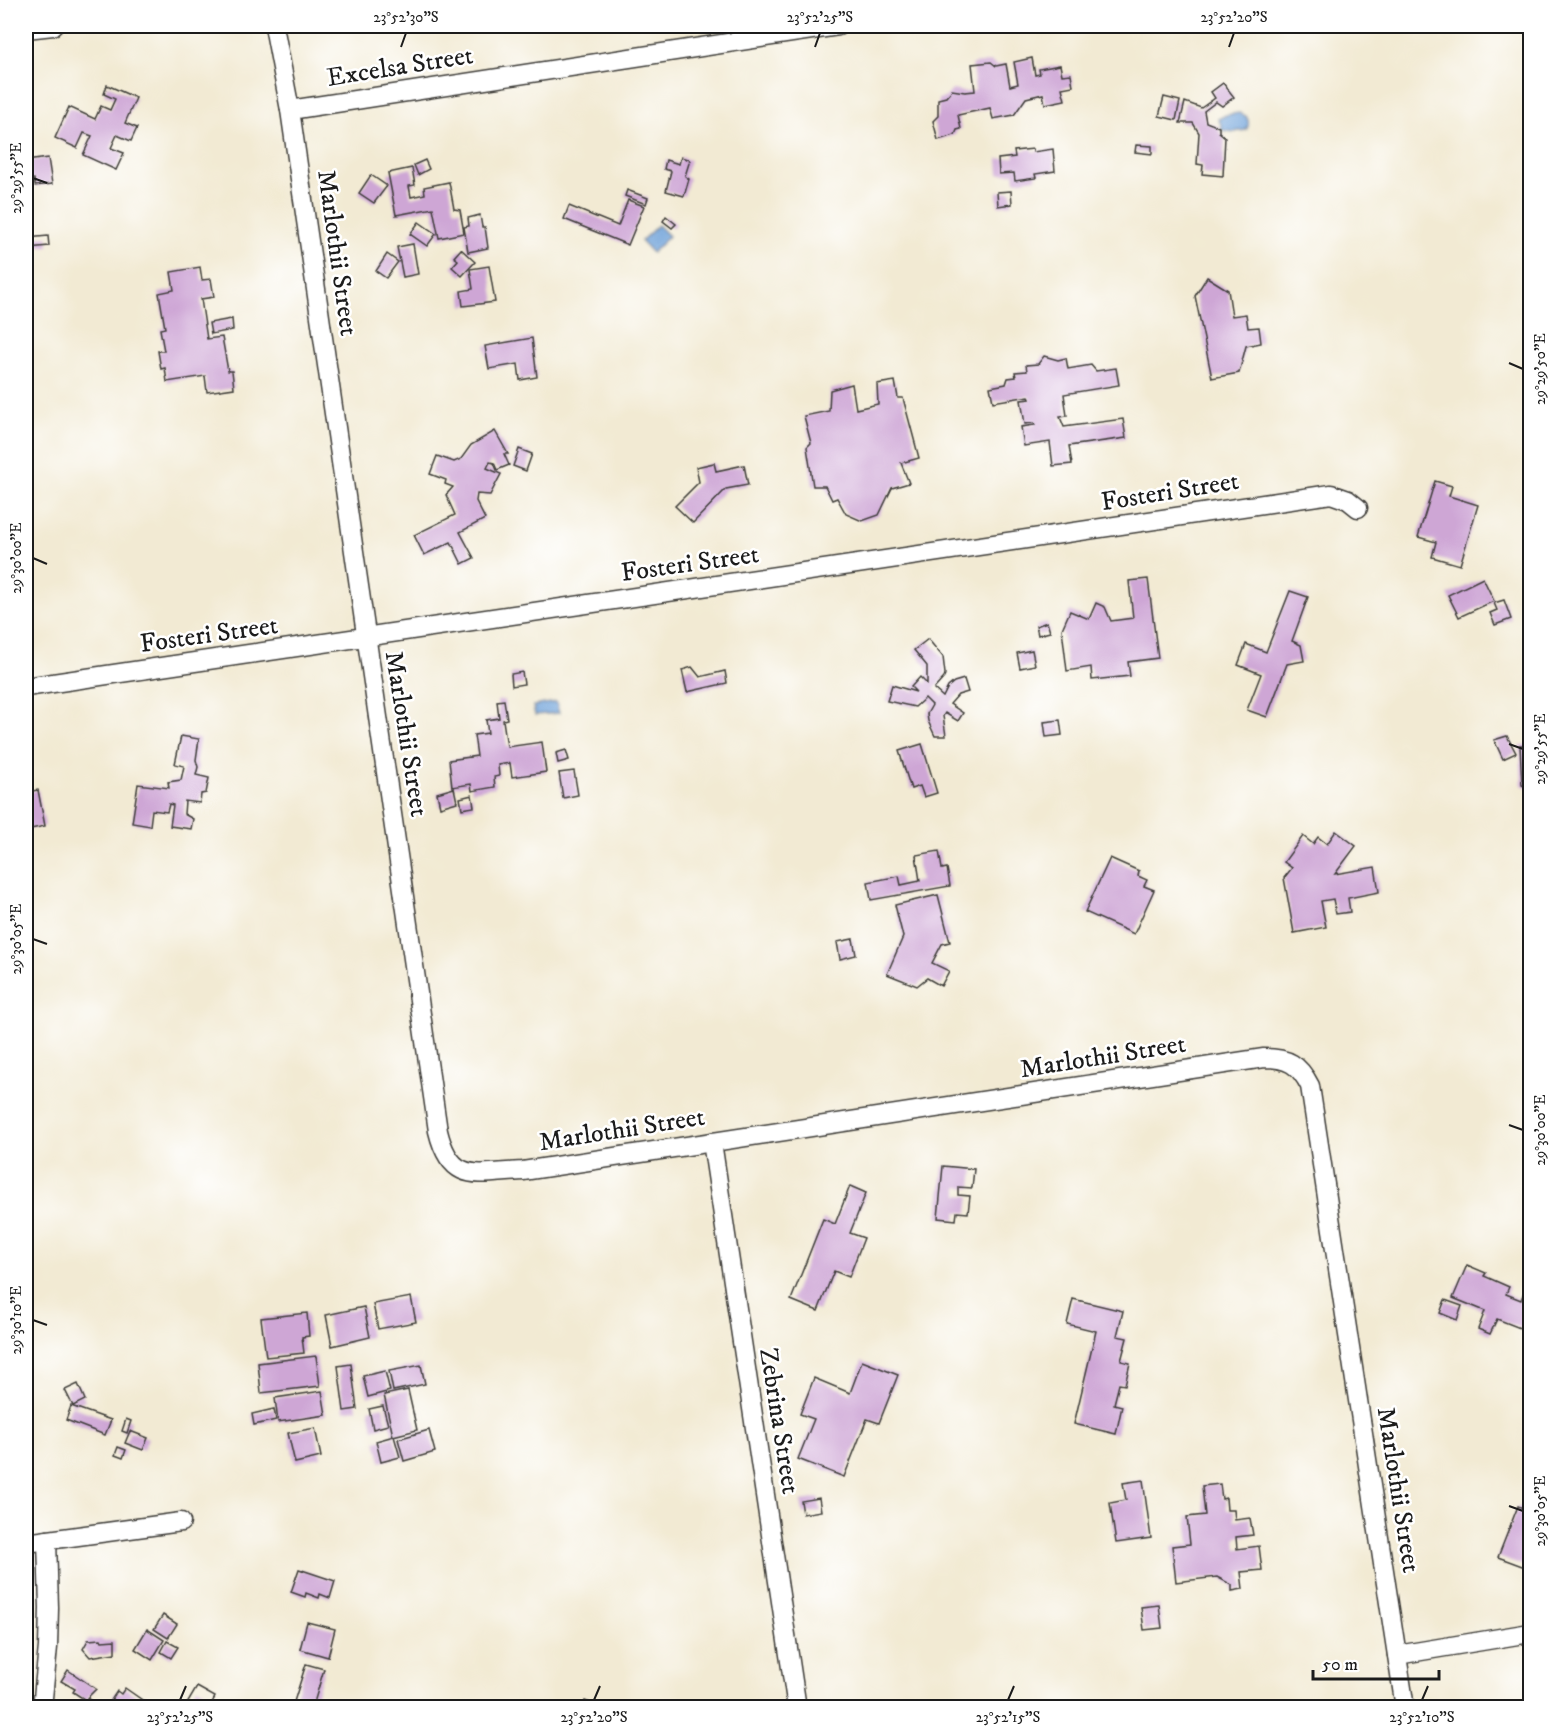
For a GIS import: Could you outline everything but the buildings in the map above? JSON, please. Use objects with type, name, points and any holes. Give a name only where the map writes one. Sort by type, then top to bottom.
[{"type":"street","points":[[26,30],[52,26]]},
{"type":"street","name":"Marlothii Street","points":[[274,26],[290,110],[438,1131],[447,1158],[456,1168],[469,1173],[513,1171],[1264,1058],[1283,1059],[1293,1064],[1310,1086],[1405,1707]]},
{"type":"street","name":"Excelsa Street","points":[[290,110],[838,26]]},
{"type":"street","name":"Fosteri Street","points":[[26,687],[1331,494],[1348,500],[1358,508]]},
{"type":"street","name":"Zebrina Street","points":[[712,1142],[797,1707]]},
{"type":"street","points":[[26,1543],[181,1522]]},
{"type":"street","points":[[42,1707],[48,1647],[47,1540]]},
{"type":"street","points":[[1397,1655],[1530,1633]]},
{"type":"water","points":[[1239,113],[1246,116],[1248,120],[1249,125],[1246,130],[1234,132],[1221,130],[1222,126],[1218,119]]},
{"type":"water","points":[[658,225],[669,236],[652,253],[641,241]]},
{"type":"water","points":[[556,702],[559,713],[535,715],[533,706]]}]
